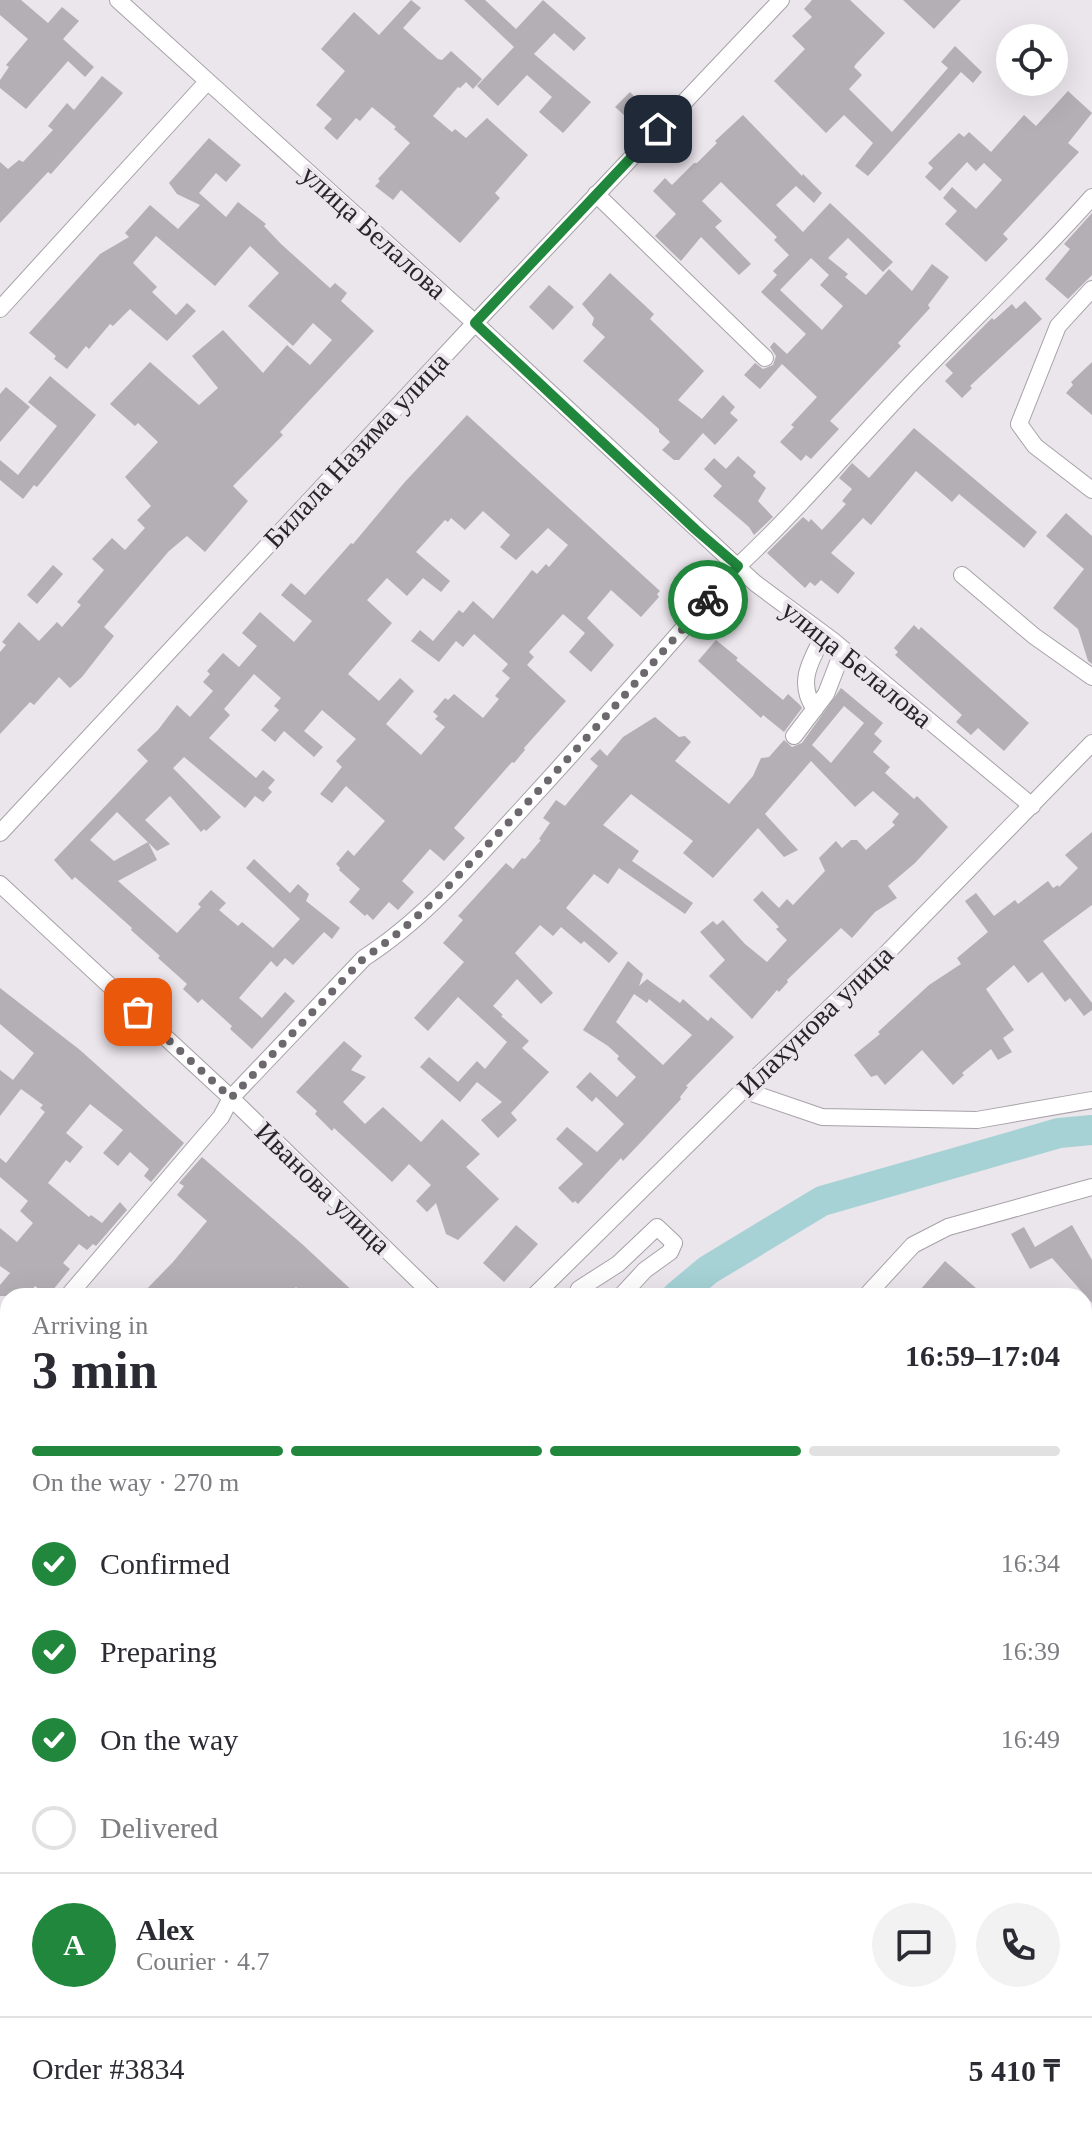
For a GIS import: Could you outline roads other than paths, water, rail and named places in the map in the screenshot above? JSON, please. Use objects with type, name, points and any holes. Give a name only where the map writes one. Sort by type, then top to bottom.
[{"type":"street","name":"улица Белалова","points":[[118,0],[475,323],[755,583],[843,650],[1032,806]]},
{"type":"street","name":"Билала Назима улица","points":[[0,833],[781,0]]},
{"type":"street","points":[[0,309],[207,82]]},
{"type":"street","points":[[596,194],[765,358]]},
{"type":"street","points":[[75,1288],[221,1117],[231,1098],[364,958],[386,944],[438,897],[738,566],[1092,197]]},
{"type":"street","points":[[1092,289],[1058,326],[1019,424],[1035,446],[1092,490]]},
{"type":"street","points":[[962,575],[1034,636],[1092,677]]},
{"type":"street","points":[[815,709],[808,699],[804,680],[824,635]]},
{"type":"street","points":[[794,736],[826,694],[843,650]]},
{"type":"street","name":"Илахунова улица","points":[[542,1288],[885,955],[1092,743]]},
{"type":"street","name":"Иванова улица","points":[[0,884],[231,1098],[426,1288]]},
{"type":"street","points":[[743,1090],[822,1117],[977,1120],[1092,1100]]},
{"type":"street","points":[[875,1288],[913,1245],[948,1227],[1092,1187]]},
{"type":"street","points":[[581,1288],[618,1264],[657,1227],[674,1243],[670,1252],[645,1270],[631,1288]]},
{"type":"waterway","points":[[687,1288],[708,1270],[822,1201],[1059,1133],[1092,1130]]}]
